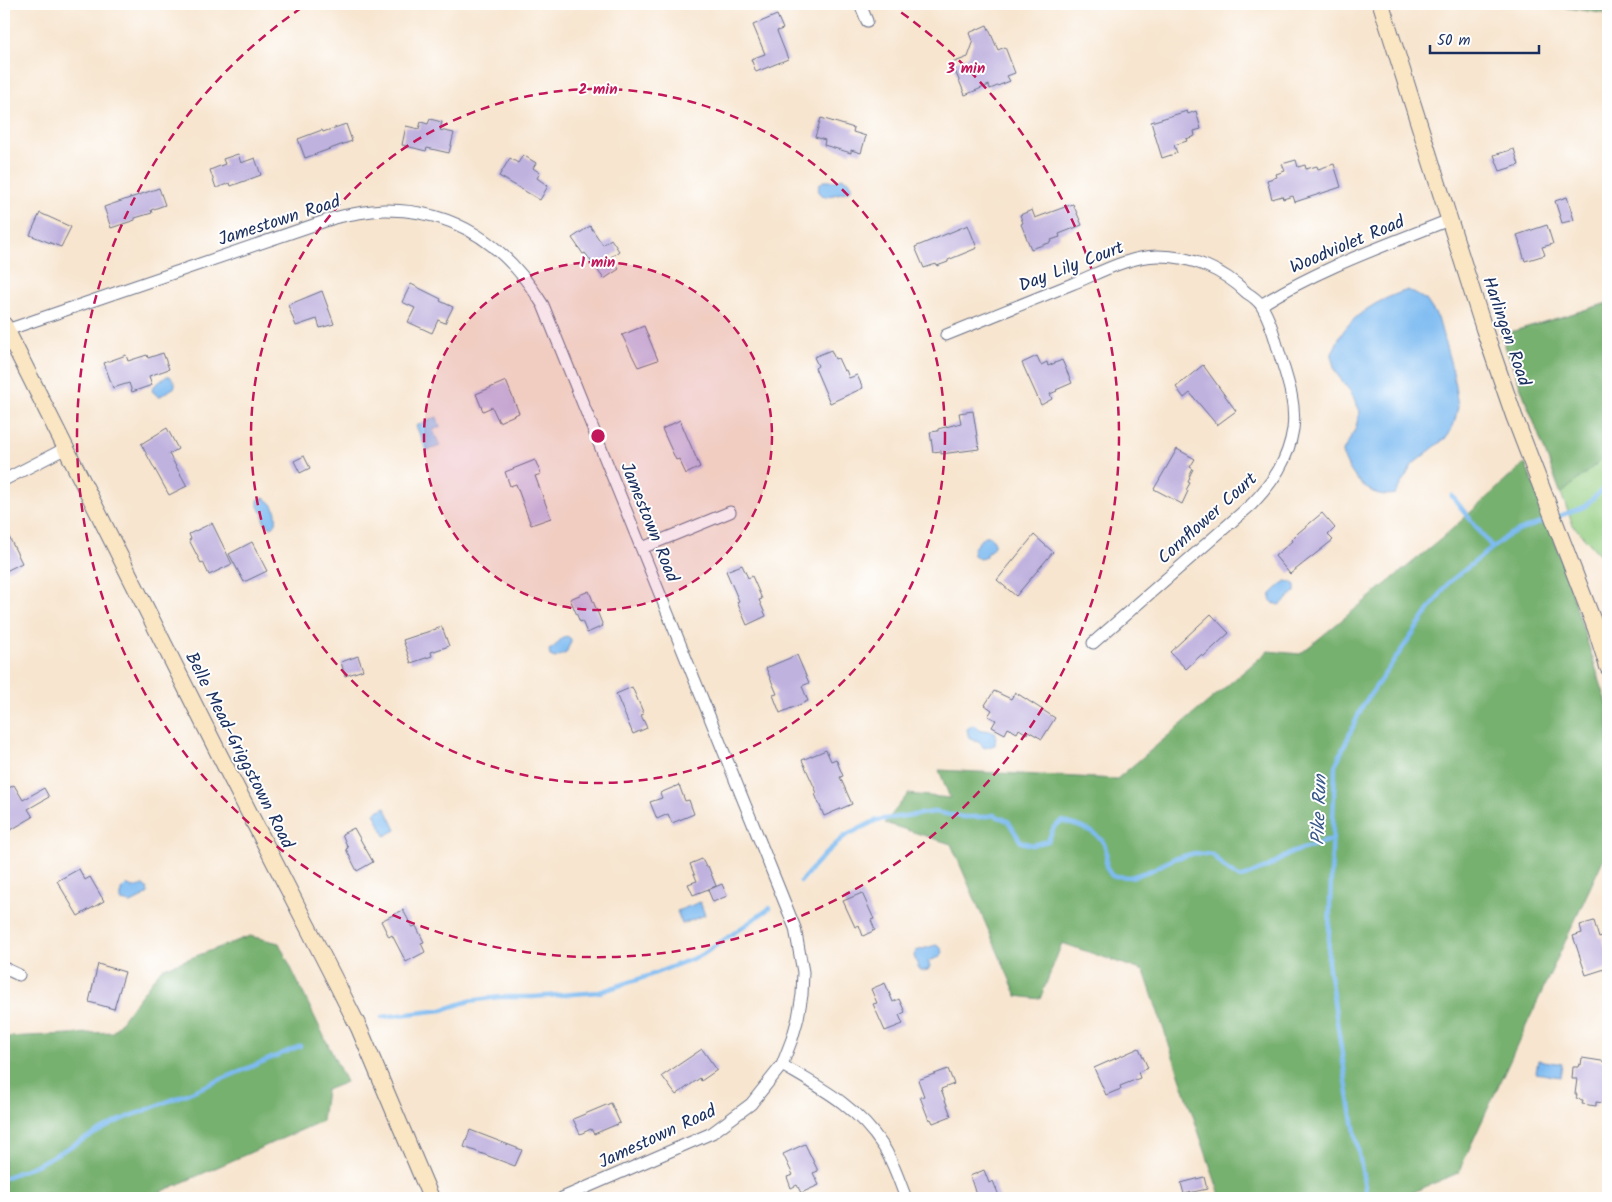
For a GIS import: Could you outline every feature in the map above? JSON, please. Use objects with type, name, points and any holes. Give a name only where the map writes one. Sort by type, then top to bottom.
[{"type":"street","points":[[860,4],[867,21]]},
{"type":"street","name":"Harlingen Road","points":[[1381,4],[1484,329],[1514,416],[1596,628],[1608,667]]},
{"type":"street","name":"Jamestown Road","points":[[5,327],[334,218],[383,210],[406,211],[458,225],[497,249],[531,285],[543,305],[795,928],[803,972],[802,995],[792,1039],[782,1065],[751,1104],[712,1133],[562,1198]]},
{"type":"street","name":"Woodviolet Road","points":[[1261,305],[1302,280],[1449,220]]},
{"type":"street","name":"Day Lily Court","points":[[946,335],[1122,263],[1158,256],[1190,260],[1222,273],[1242,287],[1261,305]]},
{"type":"street","name":"Cornflower Court","points":[[1093,644],[1252,504],[1270,486],[1281,468],[1293,429],[1294,408],[1289,383],[1274,336],[1261,305]]},
{"type":"street","name":"Belle Mead-Griggstown Road","points":[[5,327],[359,1028],[431,1198]]},
{"type":"street","points":[[4,480],[66,448]]},
{"type":"street","points":[[642,548],[730,512]]},
{"type":"street","points":[[4,968],[20,975]]},
{"type":"street","points":[[782,1065],[831,1093],[851,1108],[883,1146],[906,1198]]},
{"type":"green space","points":[[1542,4],[1608,4],[1608,14]]},
{"type":"green space","points":[[1608,303],[1608,564],[1573,525],[1501,335]]},
{"type":"green space","points":[[1608,303],[1608,454],[1561,494],[1501,335]]},
{"type":"green space","points":[[1525,463],[1552,532],[1608,706],[1608,849],[1458,1173],[1399,1198],[1221,1198],[1144,971],[1062,943],[1040,999],[1017,996],[951,844],[885,823],[908,794],[950,798],[939,770],[1117,779],[1268,651],[1300,654],[1441,539]]},
{"type":"green space","points":[[250,936],[279,943],[346,1082],[326,1090],[322,1121],[147,1198],[4,1198],[4,1041],[7,1037],[113,1032],[161,969]]},
{"type":"water","points":[[842,178],[849,181],[852,186],[850,191],[825,197],[818,192],[819,185],[823,181],[835,181]]},
{"type":"water","points":[[1408,290],[1426,300],[1438,318],[1453,372],[1458,407],[1454,424],[1448,436],[1413,464],[1395,494],[1386,495],[1369,490],[1355,478],[1342,453],[1355,430],[1360,411],[1350,391],[1336,373],[1331,356],[1341,335],[1354,319],[1370,307]]},
{"type":"water","points":[[167,376],[170,376],[175,383],[175,387],[159,397],[152,391],[153,387]]},
{"type":"water","points":[[437,417],[440,427],[433,430],[440,446],[427,451],[416,426]]},
{"type":"water","points":[[261,498],[272,503],[274,507],[276,523],[272,527],[269,527],[264,522],[264,514],[258,507],[258,500]]},
{"type":"water","points":[[984,536],[989,536],[994,540],[994,546],[984,558],[979,559],[974,555],[973,549]]},
{"type":"water","points":[[1285,581],[1295,585],[1295,592],[1280,605],[1273,603],[1270,599],[1271,594]]},
{"type":"water","points":[[567,636],[571,641],[566,653],[555,658],[550,656],[549,650]]},
{"type":"water","points":[[973,725],[982,730],[996,733],[995,745],[984,748],[980,743],[969,738],[967,729]]},
{"type":"water","points":[[385,807],[396,830],[385,836],[374,813]]},
{"type":"water","points":[[126,885],[133,888],[143,885],[147,888],[148,893],[131,903],[121,901],[121,890]]},
{"type":"water","points":[[700,902],[705,915],[682,924],[677,911]]},
{"type":"water","points":[[936,945],[943,952],[940,957],[928,961],[930,966],[928,970],[923,971],[919,969],[914,956],[916,951]]},
{"type":"water","points":[[1538,1060],[1562,1064],[1560,1077],[1536,1073]]},
{"type":"building","points":[[777,15],[783,29],[777,31],[788,59],[756,72],[751,59],[765,54],[753,25]]},
{"type":"building","points":[[987,25],[998,50],[1005,47],[1015,73],[1007,76],[1010,81],[990,89],[989,85],[965,95],[952,63],[968,57],[973,43],[969,33]]},
{"type":"building","points":[[1187,111],[1188,114],[1196,111],[1201,129],[1194,131],[1195,136],[1186,139],[1187,141],[1174,145],[1177,153],[1162,158],[1151,122]]},
{"type":"building","points":[[821,118],[854,128],[853,132],[866,136],[861,153],[851,150],[851,153],[824,145],[825,140],[815,137]]},
{"type":"building","points":[[430,119],[442,122],[440,130],[454,133],[449,153],[427,148],[426,151],[402,145],[406,126],[419,129],[421,122],[428,124]]},
{"type":"building","points":[[346,124],[352,141],[305,158],[298,139]]},
{"type":"building","points":[[1514,149],[1519,165],[1500,171],[1494,155]]},
{"type":"building","points":[[238,154],[241,163],[255,158],[261,175],[231,186],[230,183],[216,188],[210,170],[225,164],[223,159]]},
{"type":"building","points":[[523,155],[536,163],[533,168],[540,173],[537,178],[548,186],[540,200],[499,176],[510,158],[518,163]]},
{"type":"building","points":[[1296,160],[1298,167],[1305,165],[1306,169],[1317,166],[1318,169],[1334,164],[1341,187],[1295,202],[1293,196],[1283,199],[1282,196],[1272,199],[1267,180],[1277,177],[1276,174],[1285,171],[1282,164]]},
{"type":"building","points":[[159,188],[165,205],[151,210],[152,213],[111,228],[104,207]]},
{"type":"building","points":[[1567,197],[1574,220],[1562,223],[1555,201]]},
{"type":"building","points":[[1073,204],[1082,225],[1059,234],[1060,237],[1051,240],[1052,242],[1031,249],[1021,224],[1023,223],[1020,215],[1032,210],[1035,218]]},
{"type":"building","points":[[40,213],[71,227],[61,247],[30,235]]},
{"type":"building","points":[[968,225],[977,248],[948,260],[948,262],[924,268],[915,247]]},
{"type":"building","points":[[1547,225],[1553,244],[1542,247],[1545,255],[1525,261],[1517,235]]},
{"type":"building","points":[[590,226],[603,245],[611,239],[619,251],[611,257],[619,269],[604,279],[572,238]]},
{"type":"building","points":[[411,284],[453,307],[445,323],[438,320],[432,333],[408,322],[415,308],[402,302]]},
{"type":"building","points":[[322,291],[334,324],[320,328],[317,319],[296,326],[288,305]]},
{"type":"building","points":[[644,326],[658,360],[638,367],[622,335]]},
{"type":"building","points":[[831,350],[835,359],[838,358],[844,371],[846,370],[849,378],[857,375],[863,388],[830,403],[815,368],[818,366],[814,357]]},
{"type":"building","points":[[163,353],[169,369],[149,376],[152,385],[132,392],[129,383],[113,388],[104,363],[126,355],[128,361],[147,355],[148,358]]},
{"type":"building","points":[[1037,356],[1041,365],[1047,362],[1048,366],[1062,360],[1072,383],[1050,394],[1052,399],[1041,405],[1022,363]]},
{"type":"building","points":[[1203,365],[1236,411],[1217,425],[1190,393],[1184,398],[1176,387]]},
{"type":"building","points":[[506,381],[519,413],[499,422],[492,407],[483,411],[476,394]]},
{"type":"building","points":[[973,411],[979,449],[941,454],[941,451],[933,452],[930,432],[961,423],[959,413]]},
{"type":"building","points":[[680,420],[700,467],[686,474],[679,459],[676,460],[662,429]]},
{"type":"building","points":[[167,428],[178,449],[169,454],[187,486],[169,495],[141,444]]},
{"type":"building","points":[[1177,449],[1195,459],[1190,467],[1193,469],[1189,477],[1188,482],[1190,483],[1182,504],[1154,489]]},
{"type":"building","points":[[304,456],[310,468],[300,473],[294,461]]},
{"type":"building","points":[[535,460],[541,474],[535,476],[551,518],[531,525],[516,484],[510,486],[505,472]]},
{"type":"building","points":[[1322,513],[1335,528],[1328,535],[1333,540],[1290,574],[1275,556]]},
{"type":"building","points":[[212,523],[232,564],[209,575],[189,540],[191,539],[189,534]]},
{"type":"building","points":[[4,527],[22,563],[4,572]]},
{"type":"building","points":[[1034,535],[1053,552],[1016,596],[997,580]]},
{"type":"building","points":[[252,542],[267,571],[244,582],[229,554]]},
{"type":"building","points":[[742,565],[748,578],[752,576],[762,599],[759,600],[766,616],[747,625],[726,571]]},
{"type":"building","points":[[589,591],[603,626],[587,633],[570,599]]},
{"type":"building","points":[[1211,614],[1229,633],[1203,657],[1201,655],[1186,669],[1170,652]]},
{"type":"building","points":[[442,627],[449,646],[431,652],[432,656],[411,663],[403,640]]},
{"type":"building","points":[[797,655],[809,683],[802,686],[808,701],[780,713],[773,695],[777,694],[766,668]]},
{"type":"building","points":[[358,656],[363,670],[345,676],[341,662]]},
{"type":"building","points":[[632,687],[644,714],[641,715],[647,728],[633,734],[616,694]]},
{"type":"building","points":[[994,691],[1011,699],[1015,692],[1055,718],[1042,739],[1028,731],[1027,734],[1019,729],[1017,733],[1008,728],[1005,734],[992,727],[996,720],[988,716],[992,710],[985,705]]},
{"type":"building","points":[[826,750],[831,761],[836,759],[843,776],[840,777],[852,804],[824,816],[815,794],[817,793],[802,760]]},
{"type":"building","points":[[14,785],[23,800],[44,788],[49,797],[28,809],[33,817],[9,831],[4,822],[4,791]]},
{"type":"building","points":[[679,785],[685,801],[689,800],[694,814],[672,823],[668,814],[657,819],[650,802],[662,798],[660,793]]},
{"type":"building","points":[[354,828],[373,862],[357,871],[346,849],[348,848],[342,834]]},
{"type":"building","points":[[702,859],[706,867],[708,866],[716,886],[693,895],[688,884],[697,881],[690,864]]},
{"type":"building","points":[[79,869],[85,880],[90,877],[104,901],[78,916],[57,881]]},
{"type":"building","points":[[722,884],[727,896],[713,902],[708,890]]},
{"type":"building","points":[[862,893],[874,919],[871,920],[875,930],[863,936],[859,925],[855,927],[843,901]]},
{"type":"building","points":[[403,910],[412,927],[416,926],[424,942],[421,943],[425,952],[406,962],[392,935],[389,937],[381,921]]},
{"type":"building","points":[[1594,921],[1599,938],[1602,937],[1606,951],[1608,951],[1608,968],[1586,975],[1573,936],[1582,933],[1580,925]]},
{"type":"building","points":[[98,964],[125,972],[114,1009],[89,1002]]},
{"type":"building","points":[[885,983],[893,1002],[899,999],[905,1012],[899,1015],[903,1024],[885,1031],[873,1004],[877,1003],[871,989]]},
{"type":"building","points":[[1139,1048],[1148,1068],[1138,1072],[1140,1078],[1120,1086],[1121,1089],[1106,1095],[1094,1068]]},
{"type":"building","points":[[702,1049],[717,1070],[701,1081],[700,1078],[676,1095],[662,1076]]},
{"type":"building","points":[[1582,1058],[1608,1062],[1608,1082],[1604,1103],[1596,1102],[1596,1106],[1582,1104],[1583,1100],[1576,1099],[1577,1079],[1572,1079],[1573,1067],[1581,1065]]},
{"type":"building","points":[[948,1069],[954,1084],[941,1089],[951,1116],[933,1123],[931,1119],[929,1120],[920,1097],[924,1096],[918,1080]]},
{"type":"building","points":[[611,1103],[620,1123],[594,1134],[591,1129],[580,1134],[573,1119]]},
{"type":"building","points":[[470,1130],[522,1150],[515,1166],[464,1147]]},
{"type":"building","points":[[805,1144],[818,1171],[813,1173],[819,1185],[801,1193],[797,1185],[791,1188],[787,1177],[793,1175],[783,1154]]},
{"type":"building","points":[[984,1170],[989,1183],[993,1181],[1000,1198],[977,1198],[970,1176]]},
{"type":"building","points":[[1204,1177],[1207,1189],[1184,1194],[1181,1183]]},
{"type":"waterway","name":"Pike Run","points":[[1367,1198],[1348,1094],[1328,962],[1335,766],[1363,705],[1448,583],[1510,534],[1584,507],[1608,484]]},
{"type":"waterway","points":[[1452,496],[1492,547]]},
{"type":"waterway","points":[[801,881],[825,854],[845,836],[877,820],[934,812],[963,817],[994,815],[1008,821],[1021,842],[1032,845],[1048,841],[1054,827],[1062,821],[1082,827],[1095,834],[1104,844],[1106,866],[1112,876],[1131,877],[1152,870],[1173,859],[1195,853],[1213,855],[1225,868],[1240,878],[1266,868],[1291,853],[1333,839]]},
{"type":"waterway","points":[[382,1017],[442,1010],[469,1001],[499,997],[533,997],[600,992],[702,955],[770,908]]},
{"type":"waterway","points":[[4,1178],[36,1165],[118,1121],[300,1046]]}]
